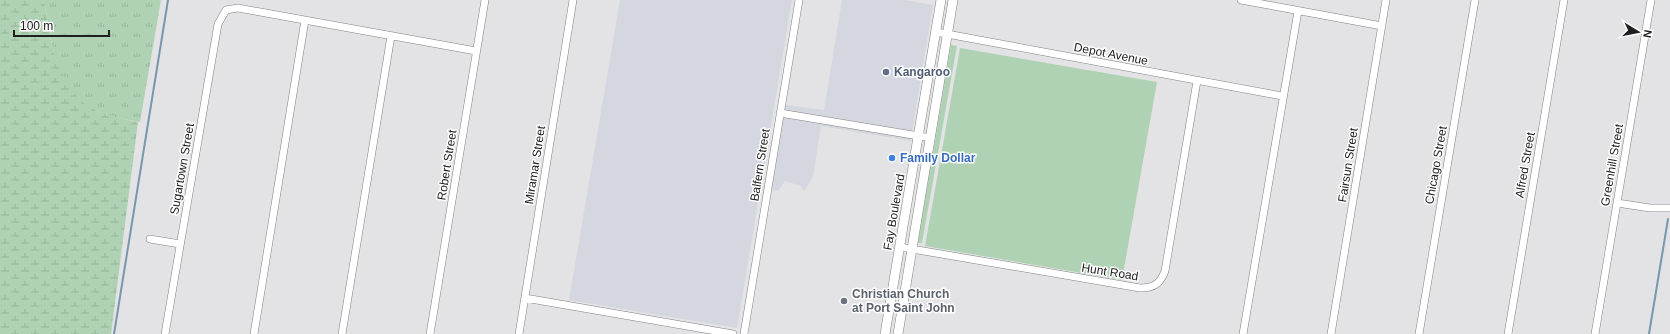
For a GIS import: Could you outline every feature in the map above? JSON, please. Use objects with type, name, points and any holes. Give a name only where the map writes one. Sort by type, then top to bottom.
[{"type":"main road","name":"Fay Boulevard","points":[[888,334],[900,247],[941,0]]},
{"type":"main road","name":"Fay Boulevard","points":[[898,334],[953,0]]},
{"type":"street","name":"Robert Street","points":[[430,334],[485,0]]},
{"type":"street","name":"Miramar Street","points":[[519,334],[573,0]]},
{"type":"street","name":"Balfern Street","points":[[744,334],[799,0]]},
{"type":"street","points":[[1241,0],[1382,26]]},
{"type":"street","name":"Fairsun Street","points":[[1331,334],[1386,0]]},
{"type":"street","name":"Chicago Street","points":[[1419,334],[1475,0]]},
{"type":"street","name":"Alfred Street","points":[[1508,334],[1564,0]]},
{"type":"street","name":"Greenhill Street","points":[[1596,334],[1651,0]]},
{"type":"street","name":"Sugartown Street","points":[[165,334],[218,24],[226,10],[238,8],[305,20]]},
{"type":"street","points":[[1243,334],[1282,96],[1298,10]]},
{"type":"street","points":[[254,334],[305,20],[476,51]]},
{"type":"street","name":"Depot Avenue","points":[[936,32],[1282,96]]},
{"type":"street","points":[[342,334],[392,36]]},
{"type":"street","name":"Hunt Road","points":[[900,247],[1140,288],[1149,288],[1157,285],[1165,271],[1197,81]]},
{"type":"street","points":[[780,113],[931,138]]},
{"type":"street","points":[[1617,204],[1650,208],[1670,208]]},
{"type":"street","points":[[150,239],[180,244]]},
{"type":"street","points":[[525,298],[733,334]]},
{"type":"shaded area","points":[[620,0],[792,0],[737,328],[569,300]]},
{"type":"shaded area","points":[[842,0],[904,0],[933,5],[912,131],[784,110],[785,105],[824,110]]},
{"type":"shaded area","points":[[783,116],[911,138],[911,141],[821,126],[813,177],[804,191],[801,186],[785,181],[778,191],[771,189]]},
{"type":"green space","points":[[0,0],[44,0],[51,42],[55,56],[66,82],[74,93],[89,107],[110,116],[138,122],[111,334],[0,334]]},
{"type":"green space","points":[[44,0],[161,0],[140,122],[104,114],[90,108],[74,95],[66,83],[55,56],[51,42]]},
{"type":"green space","points":[[951,45],[957,46],[922,243],[918,243]]},
{"type":"green space","points":[[960,48],[1157,82],[1122,280],[925,246]]},
{"type":"waterway","points":[[114,334],[168,0]]},
{"type":"waterway","points":[[1649,334],[1668,219]]},
{"type":"place","name":"Kangaroo","points":[[886,72]]},
{"type":"place","name":"Family Dollar","points":[[892,158]]},
{"type":"place","name":"Christian Church at Port Saint John","points":[[844,301]]}]
